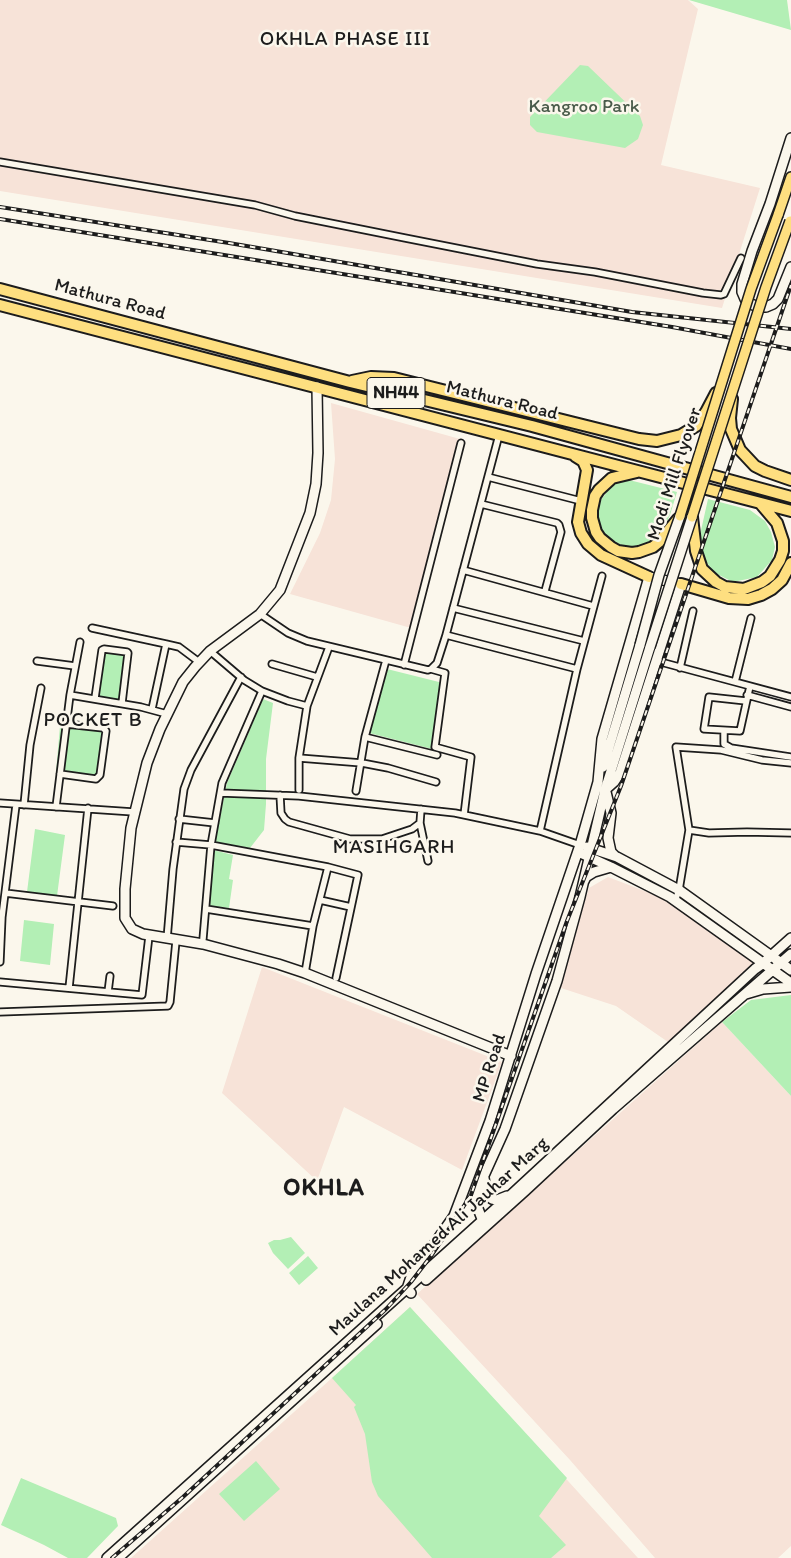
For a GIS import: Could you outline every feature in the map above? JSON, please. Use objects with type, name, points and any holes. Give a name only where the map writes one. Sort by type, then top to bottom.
[{"type":"highway","name":"Mathura Road","points":[[0,290],[350,382],[532,426],[791,498]]},
{"type":"highway","name":"Mathura Road","points":[[0,305],[791,510]]},
{"type":"highway","points":[[350,382],[371,377],[394,378],[639,439],[657,441],[681,435],[696,426],[711,404],[723,376]]},
{"type":"highway","points":[[732,389],[731,429],[740,450],[755,466],[791,480]]},
{"type":"highway","points":[[572,454],[583,461],[587,470],[578,522],[581,533],[588,544],[601,555],[648,577]]},
{"type":"highway","points":[[640,471],[612,478],[599,490],[595,496],[592,510],[593,525],[596,532],[611,547],[632,553],[646,550],[659,542],[680,516]]},
{"type":"highway","points":[[692,517],[696,551],[702,569],[716,582],[725,587],[744,589],[762,582],[776,569],[783,550],[781,531],[771,515],[759,502]]},
{"type":"highway","points":[[682,584],[729,598],[748,599],[767,592],[777,585],[791,563]]},
{"type":"main road","points":[[791,138],[742,284],[742,292],[746,299],[758,307],[766,307],[772,304],[778,299],[789,280],[791,267]]},
{"type":"main road","name":"Modi Mill Flyover","points":[[591,852],[613,749],[659,575],[680,516],[751,289],[791,177]]},
{"type":"main road","name":"Modi Mill Flyover","points":[[598,782],[613,749],[692,517],[766,287],[791,218]]},
{"type":"main road","points":[[317,387],[318,453],[316,484],[310,513],[280,590],[260,614],[210,651],[199,662],[183,682],[166,714],[147,763],[134,812],[125,889],[124,913],[126,922],[132,929],[149,936],[203,944],[305,972],[511,1056]]},
{"type":"main road","points":[[598,782],[602,739],[648,577],[682,584],[620,773],[605,790],[611,812],[608,838],[610,852],[679,890],[791,970]]},
{"type":"main road","name":"MP Road","points":[[409,1291],[410,1277],[454,1216],[490,1121],[579,848],[598,782]]},
{"type":"main road","points":[[579,848],[617,857]]},
{"type":"main road","points":[[591,852],[612,867],[675,901],[791,983]]},
{"type":"main road","name":"MP Road","points":[[485,1222],[477,1206],[477,1191],[505,1129],[557,981],[591,852]]},
{"type":"main road","points":[[580,897],[586,877],[594,872],[612,867]]},
{"type":"main road","name":"Maulana Mohamed Ali Jauhar Marg","points":[[485,1222],[513,1193],[755,968],[771,957],[791,938]]},
{"type":"main road","name":"Maulana Mohamed Ali Jauhar Marg","points":[[118,1558],[223,1459],[485,1222],[791,954]]},
{"type":"main road","points":[[744,994],[791,987]]},
{"type":"main road","points":[[484,1173],[484,1188],[487,1195],[492,1199],[497,1200],[513,1193]]},
{"type":"main road","points":[[458,1205],[477,1206]]},
{"type":"main road","name":"Maulana Mohamed Ali Jauhar Marg","points":[[107,1558],[223,1459]]},
{"type":"street","points":[[0,162],[255,205],[295,216],[537,264],[595,272],[721,296],[724,294],[741,258]]},
{"type":"street","points":[[431,670],[437,663],[446,635],[499,435]]},
{"type":"street","points":[[404,664],[461,443]]},
{"type":"street","points":[[488,477],[581,501]]},
{"type":"street","points":[[480,504],[559,525],[561,532],[545,591]]},
{"type":"street","points":[[463,570],[594,606]]},
{"type":"street","points":[[540,831],[577,669],[602,576]]},
{"type":"street","points":[[453,608],[584,641]]},
{"type":"street","points":[[680,668],[693,612]]},
{"type":"street","points":[[260,614],[288,633],[307,641],[445,673],[435,747],[471,757],[464,815]]},
{"type":"street","points":[[735,682],[751,618]]},
{"type":"street","points":[[92,628],[179,647],[199,662]]},
{"type":"street","points":[[446,635],[577,669]]},
{"type":"street","points":[[56,806],[70,695],[80,642]]},
{"type":"street","points":[[152,709],[166,644]]},
{"type":"street","points":[[299,790],[299,758],[307,706],[329,647]]},
{"type":"street","points":[[95,698],[102,650],[127,652],[122,703]]},
{"type":"street","points":[[210,651],[241,677],[262,691],[288,702],[307,706]]},
{"type":"street","points":[[356,791],[366,737],[386,660]]},
{"type":"street","points":[[37,661],[75,666]]},
{"type":"street","points":[[657,661],[791,697]]},
{"type":"street","points":[[272,664],[317,677]]},
{"type":"street","points":[[0,1012],[169,1005],[176,842],[184,789],[191,770],[241,677]]},
{"type":"street","points":[[750,686],[747,698],[740,732],[704,729],[709,697],[747,698],[791,707]]},
{"type":"street","points":[[24,806],[30,745],[40,688]]},
{"type":"street","points":[[203,939],[211,846],[222,783],[262,691]]},
{"type":"street","points":[[70,695],[122,703],[166,714]]},
{"type":"street","points":[[60,774],[96,779],[100,775],[106,731],[103,728],[66,724]]},
{"type":"street","points":[[724,731],[724,744],[730,748],[791,757]]},
{"type":"street","points":[[366,737],[437,754]]},
{"type":"street","points":[[675,901],[679,890],[689,830],[676,748],[721,750],[762,760],[791,763]]},
{"type":"street","points":[[299,758],[362,763],[388,768],[436,782]]},
{"type":"street","points":[[221,793],[280,795],[464,815],[540,831],[579,848]]},
{"type":"street","points":[[280,795],[281,813],[285,819],[350,839],[367,840],[389,837],[412,829],[420,824]]},
{"type":"street","points":[[0,803],[134,812]]},
{"type":"street","points":[[0,962],[1,925],[16,805]]},
{"type":"street","points":[[69,988],[88,808]]},
{"type":"street","points":[[421,809],[420,824],[428,861]]},
{"type":"street","points":[[179,819],[215,823]]},
{"type":"street","points":[[689,830],[709,833],[791,833]]},
{"type":"street","points":[[176,842],[211,846],[328,867],[358,875],[336,978]]},
{"type":"street","points":[[305,972],[313,926],[328,867]]},
{"type":"street","points":[[5,894],[113,906]]},
{"type":"street","points":[[320,900],[351,907]]},
{"type":"street","points":[[206,909],[313,926]]},
{"type":"street","points":[[0,982],[142,995],[149,936]]},
{"type":"street","points":[[108,992],[110,976]]},
{"type":"shaded area","points":[[0,0],[688,0],[698,9],[661,165],[760,188],[722,308],[0,191]]},
{"type":"shaded area","points":[[331,403],[460,439],[411,628],[290,594],[320,533],[331,500],[335,459]]},
{"type":"shaded area","points":[[608,877],[668,900],[756,964],[668,1042],[616,1006],[558,987],[589,888]]},
{"type":"shaded area","points":[[262,967],[502,1062],[462,1170],[344,1107],[317,1181],[222,1093]]},
{"type":"shaded area","points":[[722,1022],[791,1096],[791,1546],[778,1558],[655,1558],[570,1460],[417,1294]]},
{"type":"shaded area","points":[[410,1307],[638,1558],[131,1558],[332,1378]]},
{"type":"green space","points":[[689,0],[787,0],[791,30]]},
{"type":"green space","name":"Kangroo Park","points":[[580,65],[588,66],[640,116],[643,125],[638,139],[625,148],[537,132],[530,125],[530,117]]},
{"type":"green space","points":[[629,480],[677,492],[664,528],[652,541],[642,545],[626,547],[613,541],[603,532],[597,513],[600,501],[607,492],[615,484]]},
{"type":"green space","points":[[708,499],[750,510],[765,521],[771,532],[775,547],[772,560],[757,577],[733,582],[713,572],[704,558],[700,546],[700,535]]},
{"type":"green space","points":[[103,651],[127,653],[120,705],[96,699]]},
{"type":"green space","points":[[387,669],[443,683],[436,750],[369,733]]},
{"type":"green space","points":[[263,699],[273,703],[266,759],[264,830],[250,848],[215,842],[227,783]]},
{"type":"green space","points":[[60,726],[103,731],[97,777],[56,772]]},
{"type":"green space","points":[[35,829],[65,835],[57,896],[27,892]]},
{"type":"green space","points":[[213,850],[233,855],[229,879],[233,880],[229,908],[209,906]]},
{"type":"green space","points":[[24,920],[54,924],[50,965],[20,961]]},
{"type":"green space","points":[[791,995],[791,1096],[722,1022],[751,1000]]},
{"type":"green space","points":[[291,1237],[305,1253],[288,1269],[273,1253],[268,1243]]},
{"type":"green space","points":[[308,1256],[318,1268],[299,1285],[289,1273]]},
{"type":"green space","points":[[410,1307],[567,1478],[539,1516],[566,1545],[551,1558],[432,1558],[378,1496],[372,1482],[365,1434],[354,1407],[356,1405],[332,1378]]},
{"type":"green space","points":[[256,1461],[280,1489],[244,1521],[219,1494]]},
{"type":"green space","points":[[21,1478],[116,1518],[118,1526],[87,1558],[68,1558],[1,1525]]},
{"type":"railway","points":[[0,207],[229,243],[632,312],[791,329]]},
{"type":"railway","points":[[0,219],[672,327],[791,349]]},
{"type":"railway","points":[[112,1558],[183,1497],[386,1309],[411,1282],[431,1256],[471,1195],[567,921],[621,786],[791,285]]},
{"type":"district","name":"OKHLA PHASE III","points":[[345,40]]},
{"type":"district","name":"POCKET B","points":[[93,721]]},
{"type":"district","name":"MASIHGARH","points":[[394,848]]},
{"type":"district","name":"OKHLA","points":[[324,1189]]}]
